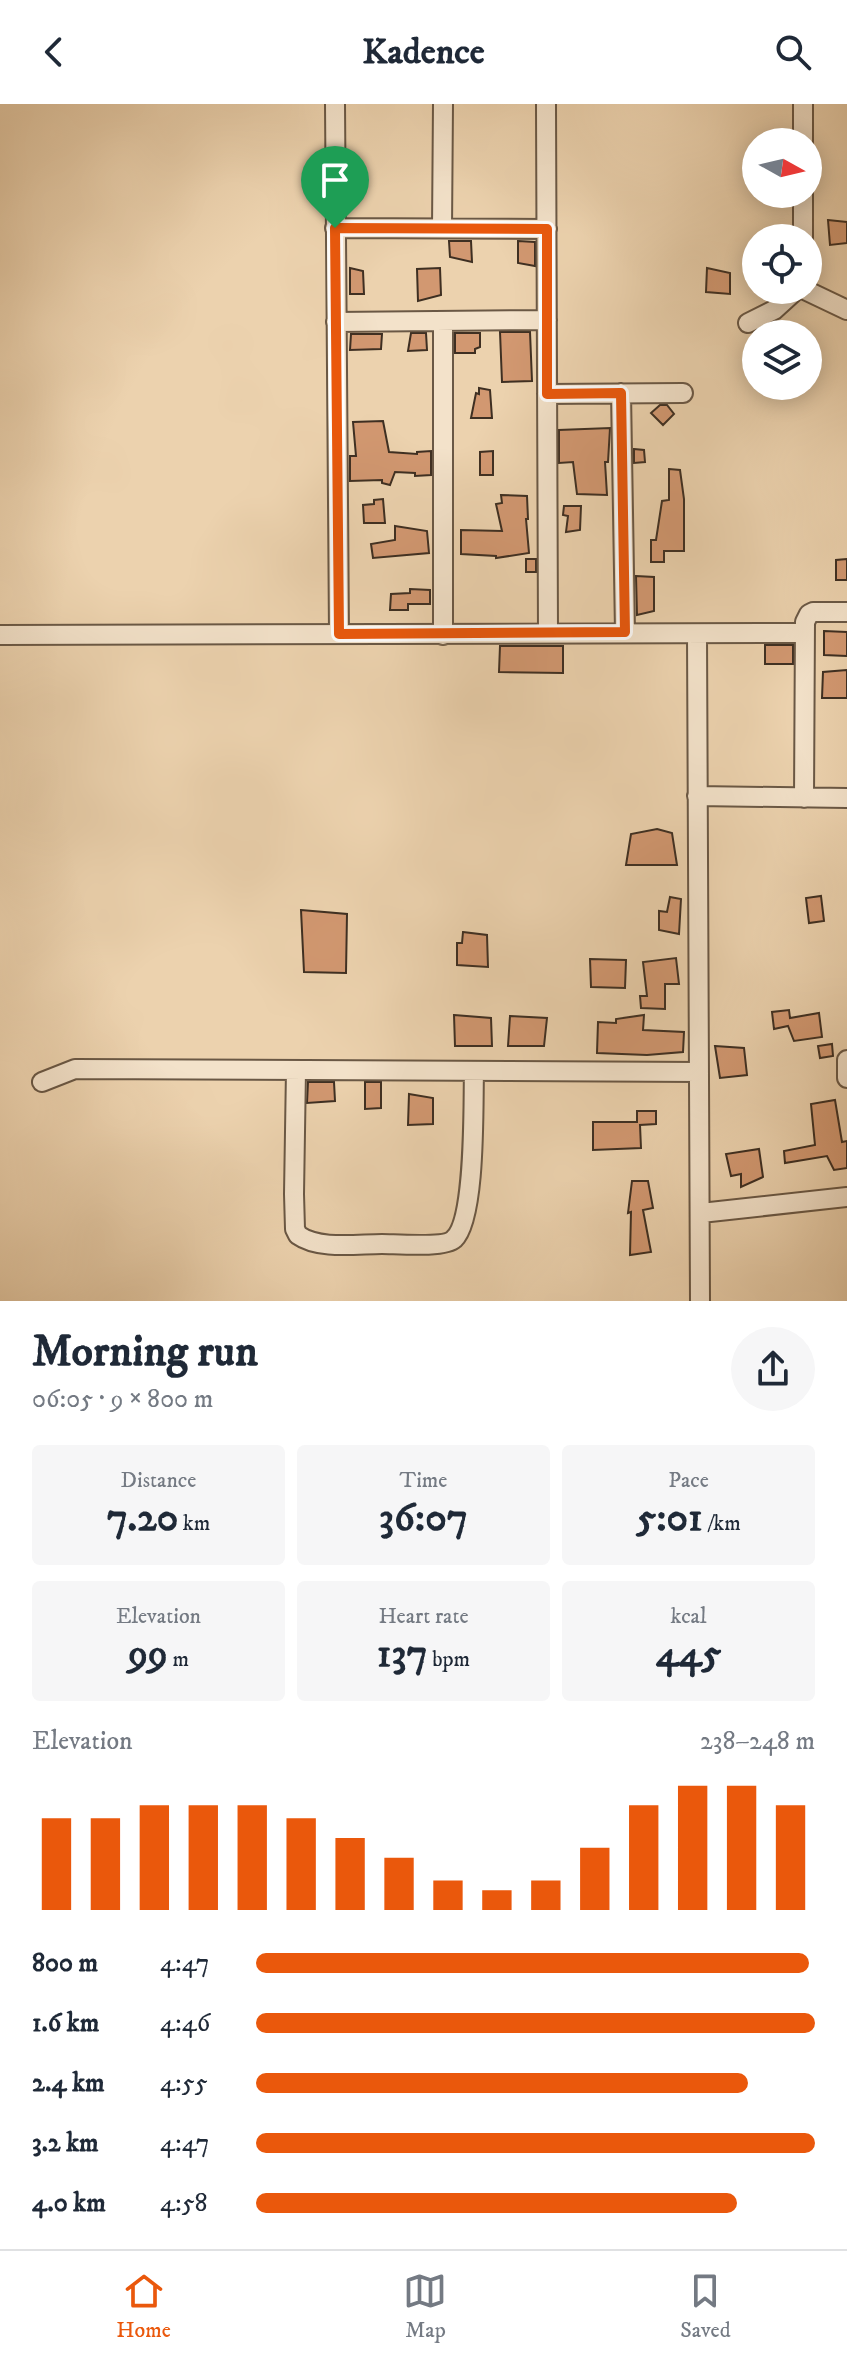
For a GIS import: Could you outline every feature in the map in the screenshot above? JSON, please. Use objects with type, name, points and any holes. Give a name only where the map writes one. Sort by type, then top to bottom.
[{"type":"street","points":[[335,104],[339,634]]},
{"type":"street","points":[[442,228],[443,104]]},
{"type":"street","points":[[546,104],[548,633]]},
{"type":"street","points":[[803,104],[803,128]]},
{"type":"street","points":[[335,228],[547,229]]},
{"type":"street","points":[[822,298],[847,310]]},
{"type":"street","points":[[754,320],[782,304]]},
{"type":"street","points":[[336,322],[547,320]]},
{"type":"street","points":[[443,321],[443,635]]},
{"type":"street","points":[[621,393],[625,632]]},
{"type":"street","points":[[547,394],[683,393]]},
{"type":"street","points":[[804,798],[804,633],[809,614],[847,612]]},
{"type":"street","points":[[0,635],[804,633]]},
{"type":"street","points":[[697,635],[700,1301]]},
{"type":"street","points":[[697,796],[847,798]]},
{"type":"street","points":[[847,1060],[847,1078]]},
{"type":"street","points":[[42,1082],[75,1069],[699,1072]]},
{"type":"street","points":[[296,1070],[294,1194],[295,1229],[298,1235],[303,1239],[325,1243],[409,1244],[454,1240],[467,1214],[474,1071]]},
{"type":"street","points":[[701,1213],[847,1197]]},
{"type":"building","points":[[828,220],[847,222],[847,243],[830,245]]},
{"type":"building","points":[[449,241],[471,241],[472,262],[450,257]]},
{"type":"building","points":[[518,241],[535,242],[535,266],[518,263]]},
{"type":"building","points":[[350,268],[363,271],[364,294],[350,294]]},
{"type":"building","points":[[440,268],[441,295],[418,301],[417,269]]},
{"type":"building","points":[[707,268],[730,273],[730,294],[706,292]]},
{"type":"building","points":[[500,332],[530,332],[532,381],[502,382]]},
{"type":"building","points":[[411,333],[426,333],[427,350],[408,351]]},
{"type":"building","points":[[455,333],[480,333],[480,347],[475,349],[475,353],[455,353]]},
{"type":"building","points":[[351,334],[382,334],[381,349],[350,350]]},
{"type":"building","points":[[479,388],[490,390],[492,418],[471,418]]},
{"type":"building","points":[[660,405],[667,405],[674,414],[663,425],[651,413]]},
{"type":"building","points":[[383,421],[389,452],[417,454],[431,451],[431,475],[395,472],[390,485],[382,483],[382,480],[350,481],[350,456],[356,456],[353,422]]},
{"type":"building","points":[[610,428],[608,462],[605,462],[607,495],[577,494],[573,462],[559,463],[559,430]]},
{"type":"building","points":[[634,449],[644,450],[645,462],[634,463]]},
{"type":"building","points":[[493,451],[493,475],[480,475],[480,452]]},
{"type":"building","points":[[669,469],[680,470],[684,499],[684,551],[664,551],[664,562],[651,562],[651,540],[656,540],[662,501],[669,500]]},
{"type":"building","points":[[501,495],[527,496],[529,553],[496,558],[461,554],[461,530],[502,531],[496,504],[502,503]]},
{"type":"building","points":[[383,499],[385,523],[364,523],[363,505]]},
{"type":"building","points":[[564,506],[581,506],[580,530],[566,532],[568,516],[563,515]]},
{"type":"building","points":[[395,526],[427,531],[429,553],[373,558],[371,544],[395,540]]},
{"type":"building","points":[[526,559],[536,559],[536,572],[526,572]]},
{"type":"building","points":[[847,559],[847,580],[836,580],[836,560]]},
{"type":"building","points":[[636,576],[654,577],[654,611],[637,615]]},
{"type":"building","points":[[410,589],[430,590],[430,604],[408,604],[408,610],[390,610],[391,594],[410,593]]},
{"type":"building","points":[[824,631],[847,632],[847,656],[824,655]]},
{"type":"building","points":[[765,645],[793,645],[793,664],[765,664]]},
{"type":"building","points":[[500,646],[563,646],[563,673],[499,672]]},
{"type":"building","points":[[847,670],[847,698],[822,698],[823,672]]},
{"type":"building","points":[[657,829],[672,833],[677,865],[626,865],[631,834]]},
{"type":"building","points":[[821,896],[824,921],[809,923],[806,898]]},
{"type":"building","points":[[670,897],[681,899],[679,934],[659,930],[659,911],[667,912]]},
{"type":"building","points":[[301,910],[347,914],[346,973],[304,972]]},
{"type":"building","points":[[463,932],[487,935],[488,967],[457,965],[457,943],[462,943]]},
{"type":"building","points":[[676,958],[679,984],[665,984],[665,1009],[641,1008],[640,996],[647,996],[643,962]]},
{"type":"building","points":[[590,959],[626,960],[625,988],[591,987]]},
{"type":"building","points":[[789,1010],[790,1018],[819,1013],[822,1037],[794,1041],[788,1026],[774,1029],[772,1012]]},
{"type":"building","points":[[454,1015],[491,1018],[492,1046],[455,1046]]},
{"type":"building","points":[[644,1015],[643,1030],[684,1032],[683,1052],[647,1055],[597,1053],[598,1022],[616,1023],[616,1019]]},
{"type":"building","points":[[510,1016],[547,1018],[544,1046],[508,1046]]},
{"type":"building","points":[[832,1044],[833,1056],[820,1058],[818,1046]]},
{"type":"building","points":[[715,1046],[744,1048],[747,1075],[720,1078]]},
{"type":"building","points":[[308,1082],[334,1082],[335,1101],[307,1103]]},
{"type":"building","points":[[365,1082],[381,1082],[381,1108],[365,1109]]},
{"type":"building","points":[[409,1094],[433,1098],[433,1124],[408,1125]]},
{"type":"building","points":[[835,1100],[842,1142],[847,1141],[847,1168],[834,1170],[827,1156],[785,1163],[784,1151],[815,1145],[811,1104]]},
{"type":"building","points":[[637,1111],[656,1111],[656,1124],[640,1125],[641,1148],[593,1150],[593,1122],[637,1122]]},
{"type":"building","points":[[759,1149],[763,1177],[741,1187],[741,1174],[731,1176],[726,1154]]},
{"type":"building","points":[[632,1181],[648,1181],[653,1208],[643,1210],[651,1252],[630,1255],[631,1212],[628,1213]]},
{"type":"route","points":[[335,228],[547,229],[547,394],[621,393],[625,632],[339,634],[335,228]]}]
